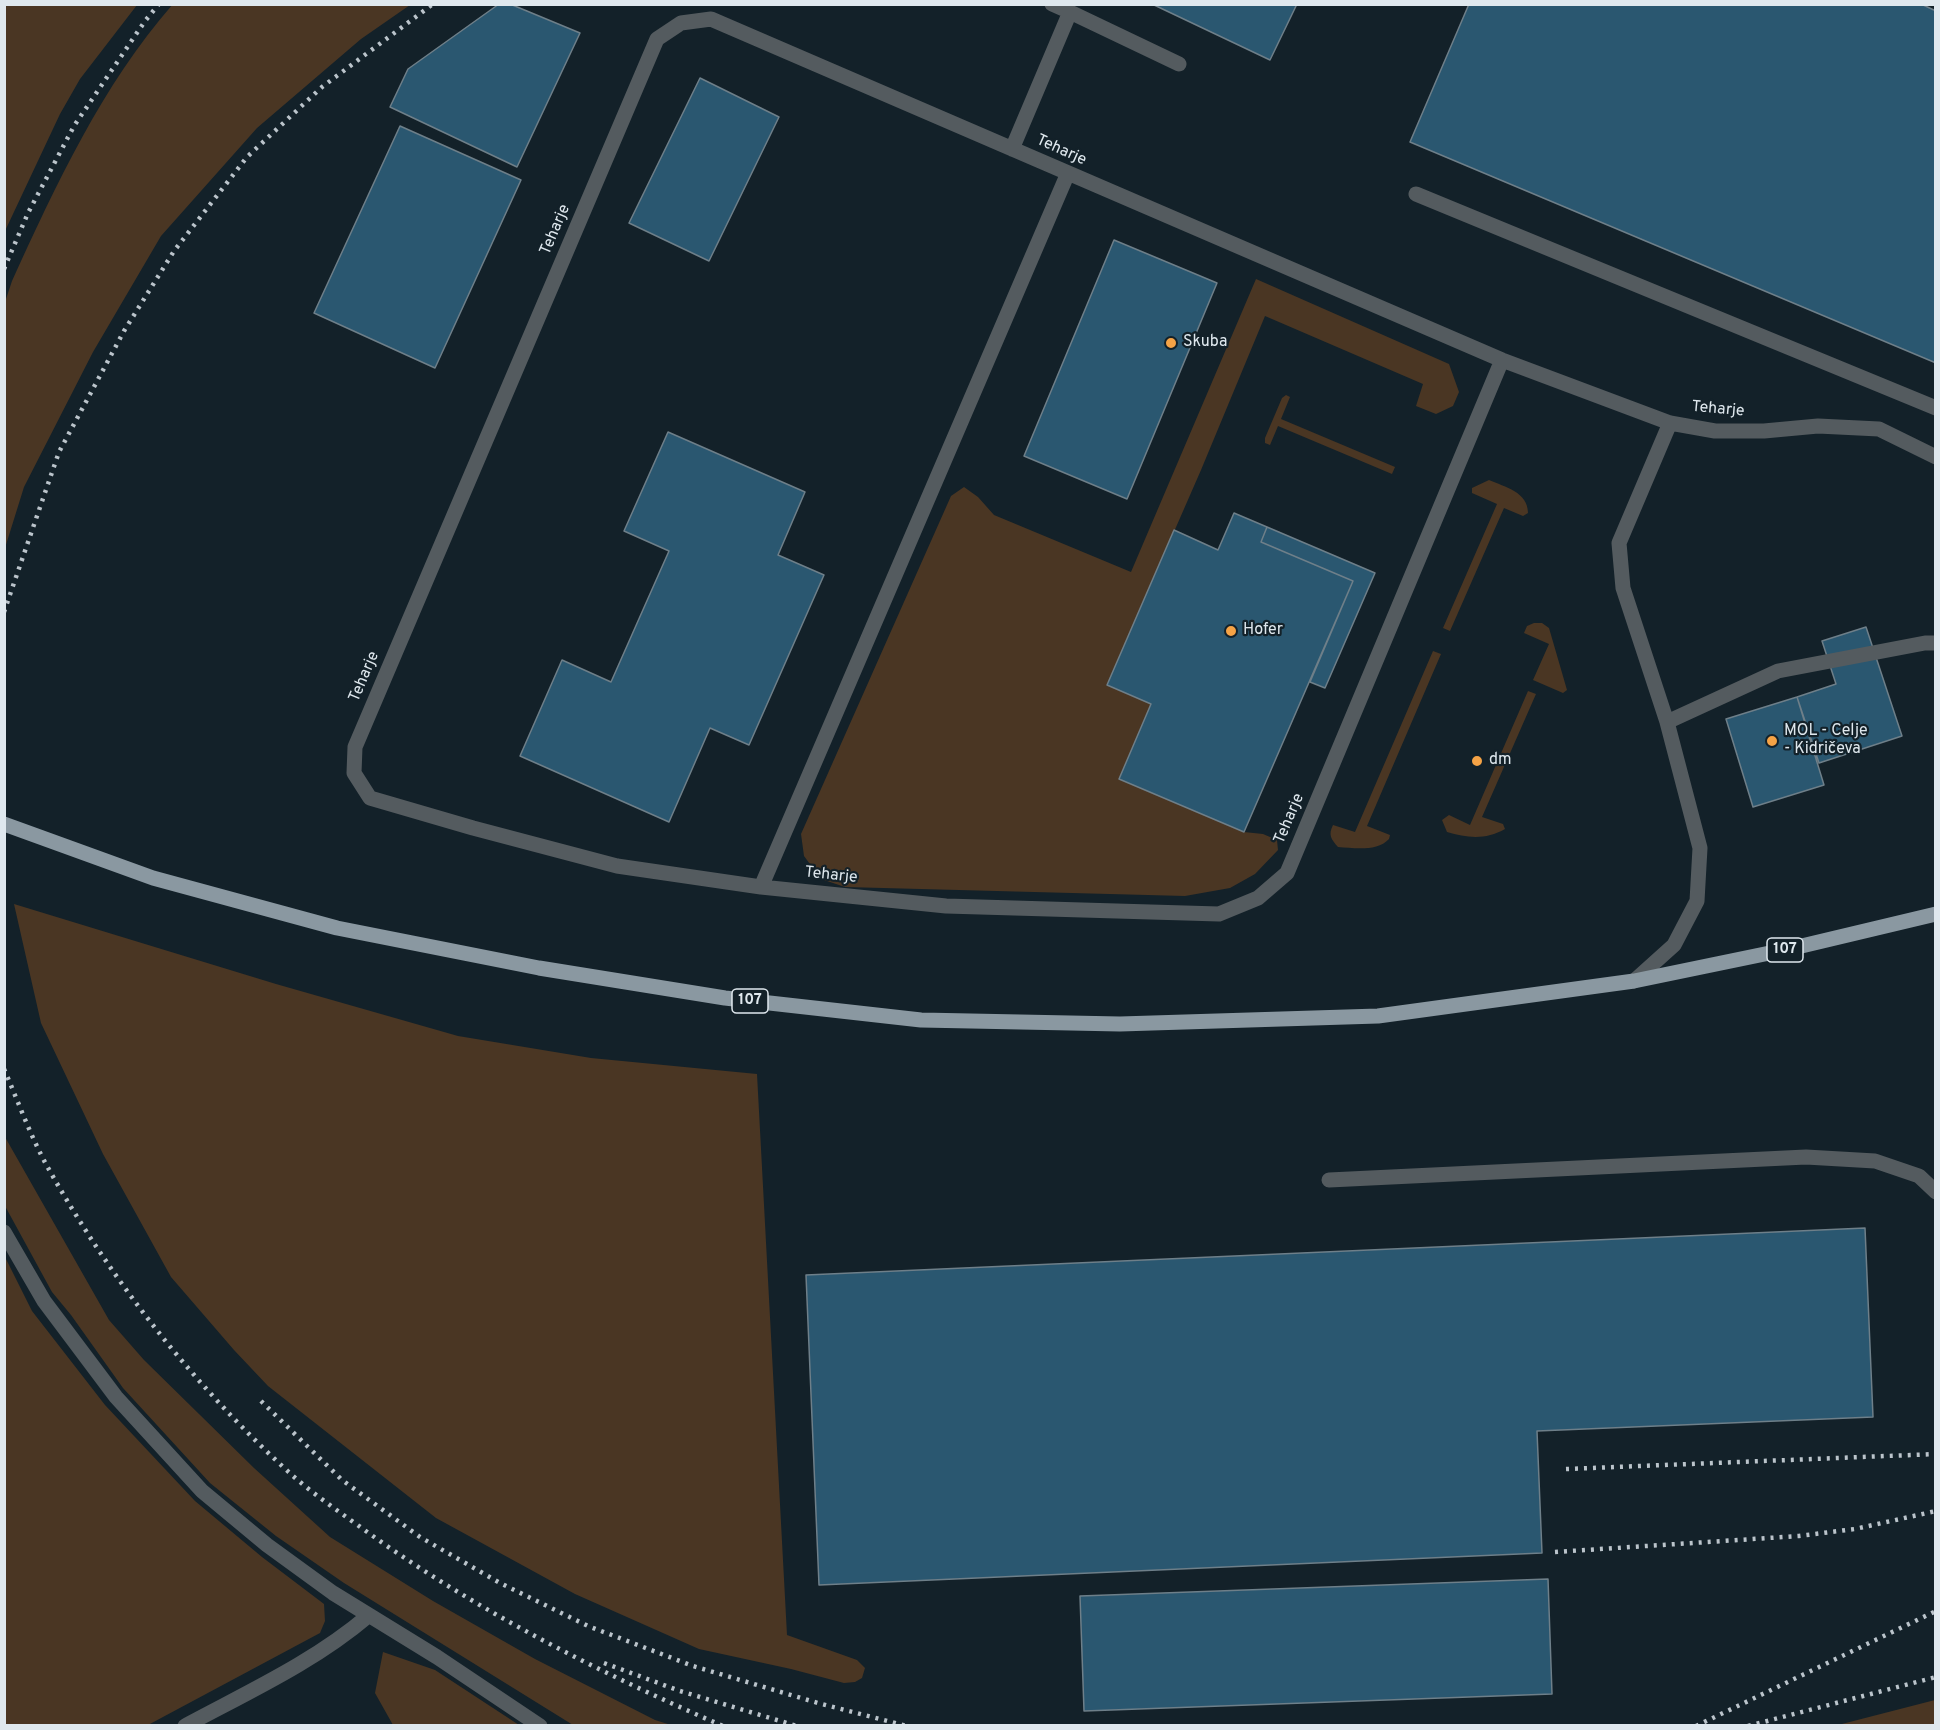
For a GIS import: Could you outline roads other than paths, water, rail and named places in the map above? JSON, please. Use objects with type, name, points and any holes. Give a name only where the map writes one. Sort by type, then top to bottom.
[{"type":"main road","name":"107","points":[[4,824],[153,878],[337,928],[539,969],[714,997],[921,1020],[1120,1024],[1378,1016],[1634,981],[1790,949],[1935,914]]},
{"type":"street","points":[[1052,4],[1179,64]]},
{"type":"street","points":[[1012,149],[1070,12]]},
{"type":"street","name":"Teharje","points":[[1502,360],[1287,873],[1258,898],[1219,914],[946,906],[761,887],[616,866],[370,798],[354,773],[355,747],[657,39],[681,23],[711,19],[1502,360],[1670,423],[1715,431],[1764,431],[1818,426],[1879,429],[1935,457]]},
{"type":"street","points":[[761,887],[1068,173]]},
{"type":"street","points":[[1416,194],[1935,408]]},
{"type":"street","points":[[1634,981],[1674,945],[1697,901],[1700,849],[1667,722],[1623,588],[1619,543],[1670,423]]},
{"type":"street","points":[[1667,722],[1778,671],[1935,643]]},
{"type":"street","points":[[1329,1180],[1806,1157],[1875,1161],[1919,1176],[1935,1192]]},
{"type":"street","points":[[4,1232],[44,1301],[116,1397],[202,1491],[267,1545],[368,1616],[437,1657],[540,1725]]},
{"type":"street","points":[[185,1725],[305,1662],[347,1634],[368,1616]]},
{"type":"railway","points":[[4,269],[28,213],[74,126],[159,4]]},
{"type":"railway","points":[[4,612],[59,452],[124,331],[174,251],[247,157],[322,87],[433,4]]},
{"type":"railway","points":[[4,1069],[47,1166],[72,1209],[128,1292],[189,1369],[222,1406],[293,1476],[331,1506],[411,1562],[497,1615],[586,1663],[723,1726]]},
{"type":"railway","points":[[261,1401],[342,1480],[420,1537],[500,1583],[588,1626],[693,1666],[818,1703],[907,1726]]},
{"type":"railway","points":[[1566,1469],[1936,1454]]},
{"type":"railway","points":[[1555,1552],[1799,1536],[1855,1529],[1936,1511]]},
{"type":"railway","points":[[1696,1726],[1936,1611]]},
{"type":"railway","points":[[604,1663],[680,1691],[797,1726]]},
{"type":"railway","points":[[1748,1726],[1936,1677]]},
{"type":"place","name":"Skuba","points":[[1171,343]]},
{"type":"place","name":"Hofer","points":[[1231,631]]},
{"type":"place","name":"MOL - Celje - Kidričeva","points":[[1772,741]]},
{"type":"place","name":"dm","points":[[1477,761]]}]
